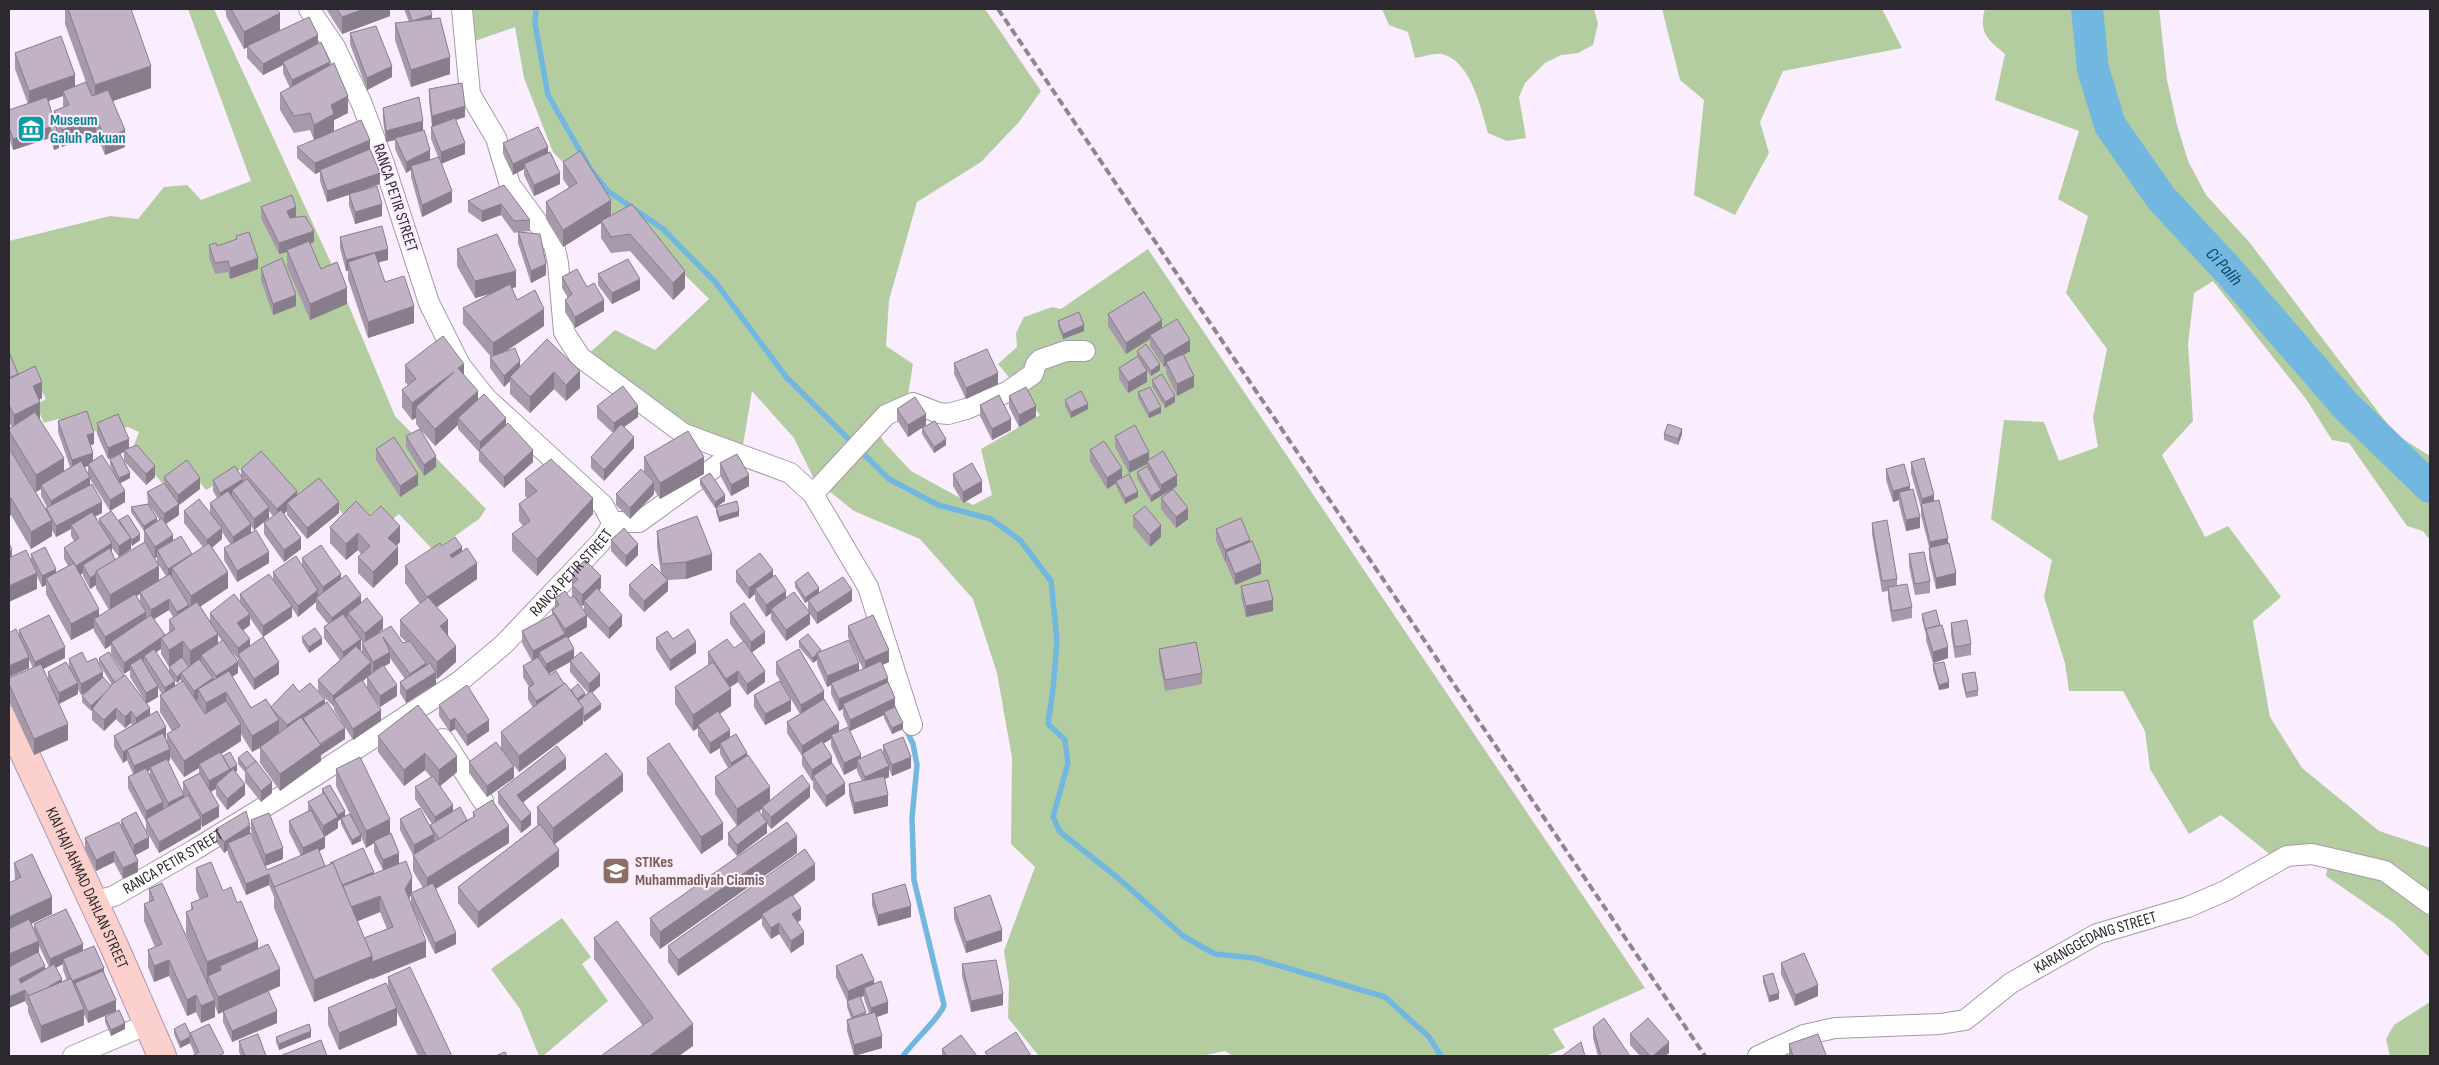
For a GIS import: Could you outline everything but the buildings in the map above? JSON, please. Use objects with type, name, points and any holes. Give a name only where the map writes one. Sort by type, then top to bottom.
[{"type":"main road","name":"KIAI HAJI AHMAD DAHLAN STREET","points":[[9,720],[16,754],[93,902],[162,1056]]},
{"type":"street","name":"RANCA PETIR STREET","points":[[93,902],[114,896],[194,850],[318,774],[420,706],[460,682],[503,645],[600,543],[612,522],[603,505],[493,405],[460,365],[429,303],[384,164],[362,104],[335,47],[309,9]]},
{"type":"street","points":[[462,9],[470,94],[496,138],[510,185],[554,245],[564,332],[572,348],[580,357],[684,434],[732,454],[790,473],[813,494],[868,587],[912,725]]},
{"type":"street","points":[[813,494],[876,425],[894,410],[913,403],[939,413],[966,409],[1007,392],[1034,374],[1036,364],[1040,360],[1066,351],[1085,351]]},
{"type":"street","points":[[612,522],[639,522],[732,454]]},
{"type":"street","points":[[420,706],[483,801]]},
{"type":"street","name":"KARANGGEDANG STREET","points":[[1758,1056],[1804,1035],[1835,1028],[1940,1024],[1965,1020],[2011,983],[2097,934],[2188,907],[2225,891],[2287,856],[2312,854],[2385,870],[2430,904]]},
{"type":"street","points":[[73,1056],[148,1024]]},
{"type":"green space","points":[[188,9],[214,9],[331,263],[395,416],[486,509],[479,519],[434,551],[399,514],[388,523],[376,510],[364,520],[342,513],[319,485],[299,499],[261,457],[206,490],[187,467],[162,483],[133,448],[139,432],[128,427],[104,434],[58,419],[44,423],[36,405],[46,399],[37,382],[22,386],[9,356],[9,241],[110,216],[138,219],[164,187],[187,185],[201,200],[251,181]]},
{"type":"green space","points":[[473,9],[985,9],[1041,91],[1019,122],[981,162],[917,202],[889,300],[886,346],[913,364],[908,395],[871,419],[884,442],[911,471],[973,505],[992,495],[981,449],[1040,415],[998,364],[1017,347],[1016,333],[1024,317],[1052,307],[1061,309],[1148,249],[1645,988],[1553,1029],[1565,1048],[1546,1056],[1233,1056],[1225,1051],[1201,1056],[1039,1056],[1008,1018],[1009,983],[1004,951],[1035,867],[1011,844],[1012,758],[997,673],[973,599],[920,539],[854,511],[814,479],[794,438],[752,391],[742,451],[676,424],[586,356],[615,330],[655,350],[709,299],[674,264],[618,221],[553,152],[524,78],[515,27],[475,41]]},
{"type":"green space","points":[[1382,9],[1594,9],[1598,24],[1593,45],[1578,53],[1561,55],[1545,63],[1525,83],[1519,97],[1526,138],[1507,141],[1488,133],[1473,87],[1460,66],[1452,58],[1442,54],[1415,58],[1408,32],[1389,25]]},
{"type":"green space","points":[[1662,9],[1882,9],[1902,48],[1783,71],[1760,122],[1769,153],[1735,215],[1694,195],[1704,100],[1680,80]]},
{"type":"green space","points":[[1985,9],[2159,9],[2167,80],[2177,125],[2188,161],[2206,195],[2250,243],[2395,434],[2430,456],[2430,540],[2423,531],[2407,526],[2349,443],[2332,440],[2306,399],[2213,281],[2194,293],[2188,344],[2193,421],[2162,455],[2205,537],[2228,526],[2281,597],[2253,621],[2270,717],[2302,768],[2379,831],[2430,848],[2430,958],[2394,923],[2326,876],[2330,851],[2272,856],[2221,815],[2189,834],[2150,769],[2145,731],[2123,691],[2069,691],[2065,663],[2044,597],[2052,560],[1991,519],[2004,420],[2044,422],[2059,461],[2098,447],[2093,418],[2107,349],[2066,293],[2088,216],[2058,199],[2079,131],[1995,100],[2005,54],[1986,35],[1983,24]]},
{"type":"green space","points":[[562,918],[591,957],[582,964],[608,1001],[543,1056],[539,1056],[520,1009],[491,969]]},
{"type":"green space","points":[[2430,1002],[2430,1056],[2390,1056],[2386,1039],[2394,1025]]},
{"type":"waterway","points":[[536,9],[535,23],[548,95],[591,170],[608,191],[663,229],[716,283],[787,378],[889,479],[938,505],[991,519],[1020,540],[1051,581],[1057,640],[1048,724],[1065,740],[1068,763],[1053,817],[1060,832],[1118,878],[1183,936],[1215,954],[1254,958],[1385,997],[1429,1037],[1441,1056]]},
{"type":"waterway","name":"Ci Palih","points":[[2087,9],[2093,69],[2110,125],[2161,198],[2228,270],[2346,406],[2430,487]]},
{"type":"waterway","points":[[903,1056],[938,1016],[944,1005],[914,880],[912,818],[917,765],[913,744],[906,729]]},
{"type":"railway","points":[[998,9],[1705,1056]]},
{"type":"place","name":"Museum Galuh Pakuan","points":[[31,129]]},
{"type":"place","name":"STIKes Muhammadiyah Ciamis","points":[[616,871]]}]
